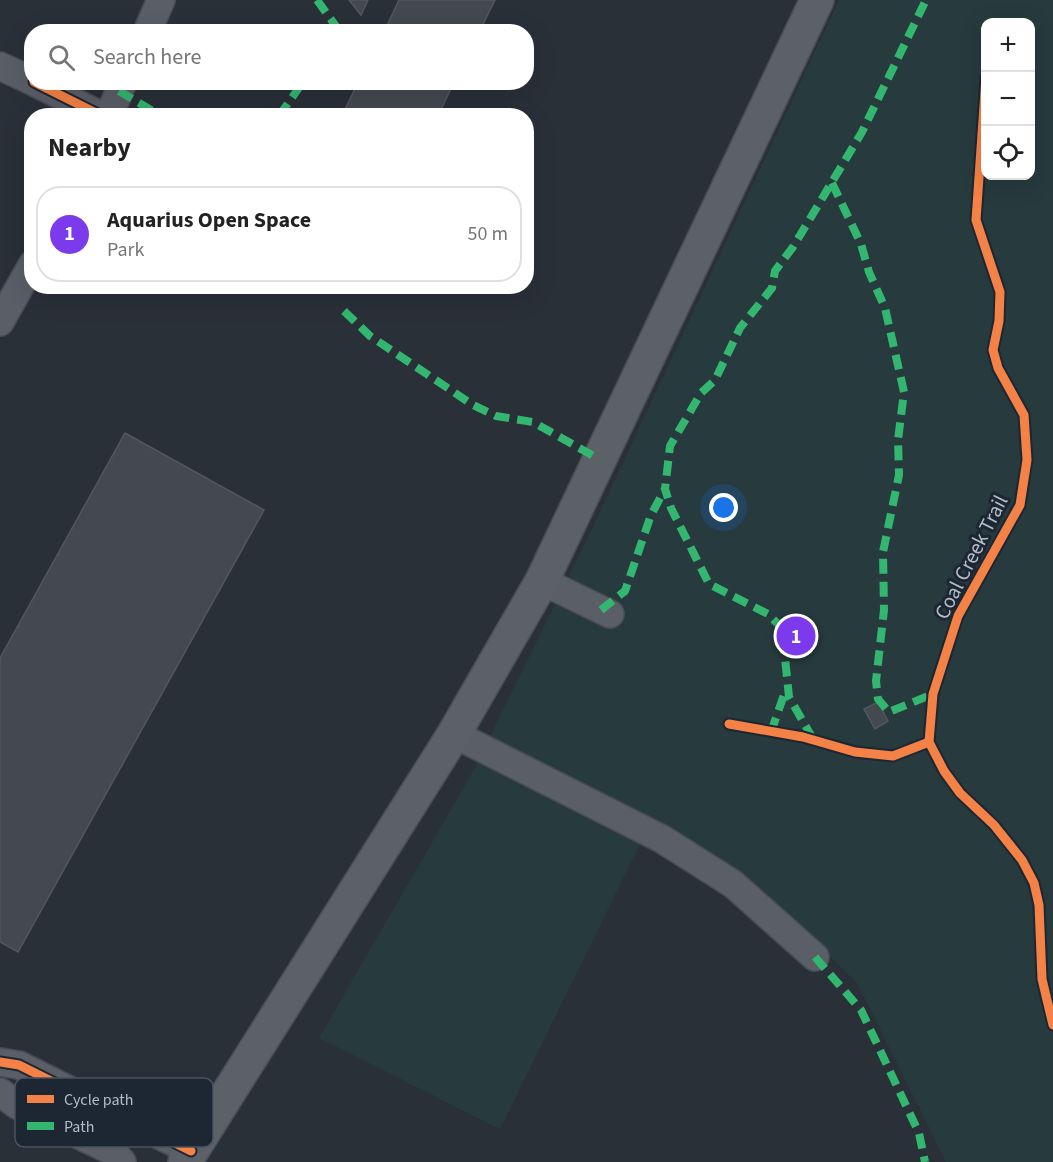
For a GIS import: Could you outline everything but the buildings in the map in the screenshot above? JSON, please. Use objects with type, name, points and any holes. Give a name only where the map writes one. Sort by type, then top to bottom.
[{"type":"main road","points":[[213,1116],[454,734],[542,581],[817,0]]},
{"type":"street","points":[[150,24],[161,0]]},
{"type":"street","points":[[0,66],[24,78]]},
{"type":"street","points":[[49,90],[86,108]]},
{"type":"street","points":[[112,108],[120,90]]},
{"type":"street","points":[[0,322],[24,279]]},
{"type":"street","points":[[542,581],[610,614]]},
{"type":"street","points":[[454,734],[662,839],[733,884],[815,957]]},
{"type":"street","points":[[0,1062],[18,1065],[42,1078]]},
{"type":"street","points":[[0,1092],[15,1104]]},
{"type":"street","points":[[104,1147],[112,1151],[122,1162]]},
{"type":"street","points":[[171,1147],[188,1156]]},
{"type":"green space","points":[[839,0],[1053,0],[1053,1162],[946,1162],[857,983],[774,902],[700,845],[487,742],[592,529]]},
{"type":"green space","points":[[479,761],[642,840],[500,1129],[319,1038]]},
{"type":"marked path","points":[[317,0],[334,24]]},
{"type":"marked path","points":[[813,739],[789,697],[782,628],[768,614],[709,584],[671,508],[665,489],[670,446],[701,393],[715,380],[740,328],[772,288],[775,271],[793,247],[862,132],[926,0]]},
{"type":"marked path","points":[[285,108],[297,90]]},
{"type":"marked path","points":[[119,91],[148,108]]},
{"type":"marked path","points":[[832,183],[861,244],[869,272],[885,308],[904,392],[898,440],[899,475],[883,552],[884,610],[876,681],[878,699],[889,712],[933,694]]},
{"type":"marked path","points":[[344,311],[370,336],[473,405],[496,416],[533,422],[599,459]]},
{"type":"marked path","points":[[601,610],[625,591],[651,515],[665,489]]},
{"type":"marked path","points":[[771,732],[786,689]]},
{"type":"marked path","points":[[815,957],[861,1010],[919,1133],[925,1162]]},
{"type":"cycle path","points":[[50,90],[86,108]]},
{"type":"cycle path","name":"Coal Creek Trail","points":[[983,126],[976,220],[1000,292],[999,321],[993,350],[998,368],[1024,415],[1027,460],[1020,505],[958,616],[933,694],[929,742],[944,771],[960,793],[994,825],[1022,860],[1034,883],[1039,905],[1042,979],[1053,1025]]},
{"type":"cycle path","points":[[729,724],[803,737],[855,752],[893,756],[929,742]]},
{"type":"cycle path","points":[[0,1062],[19,1065],[45,1078]]},
{"type":"cycle path","points":[[183,1147],[191,1151]]},
{"type":"place","name":"Aquarius Open Space","points":[[796,636]]}]
